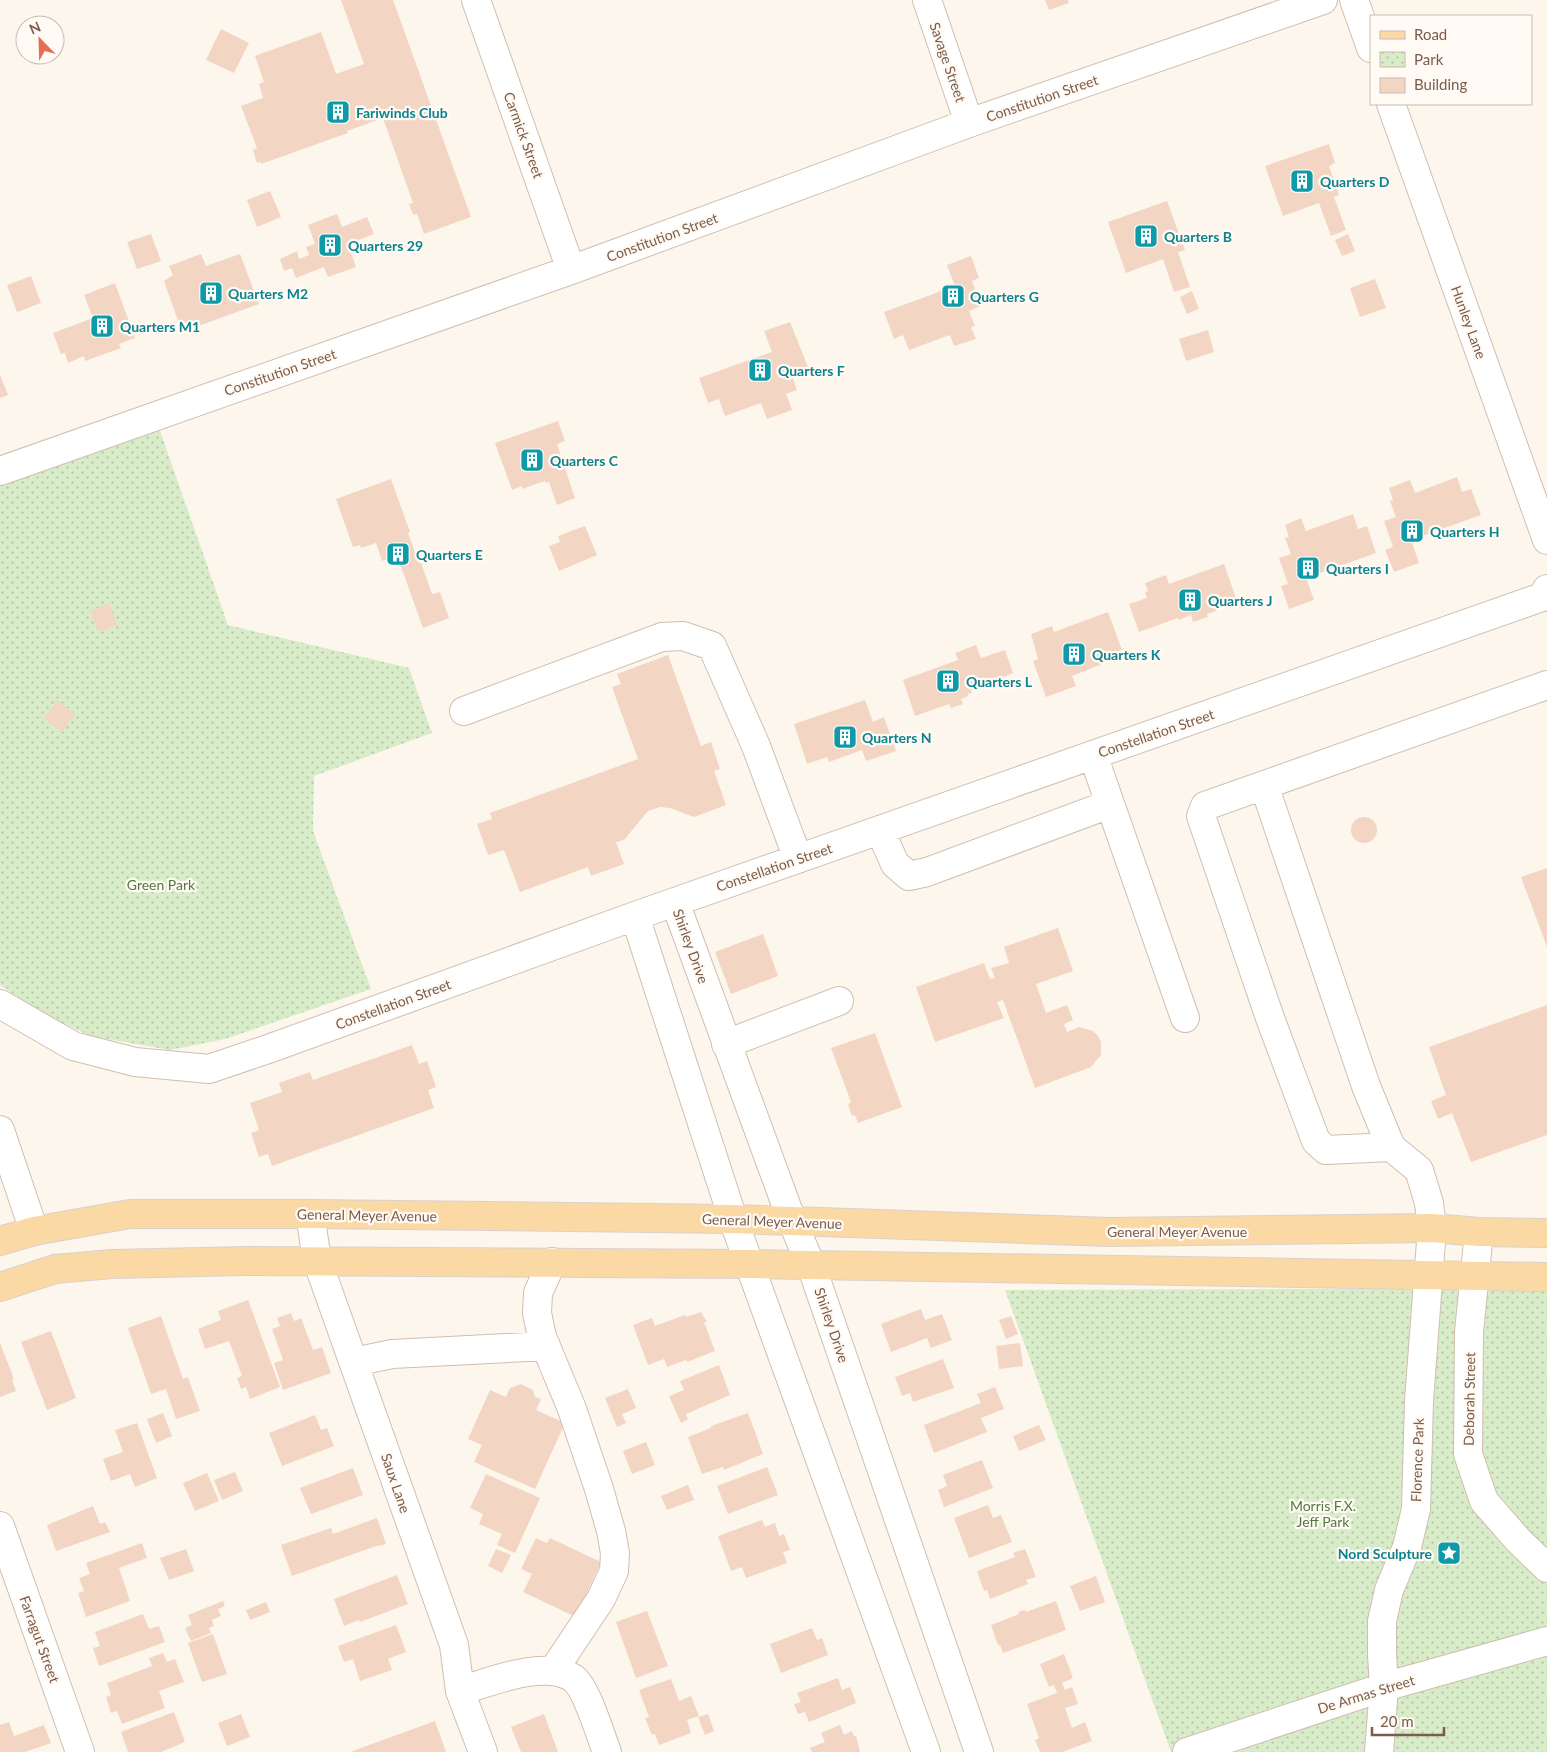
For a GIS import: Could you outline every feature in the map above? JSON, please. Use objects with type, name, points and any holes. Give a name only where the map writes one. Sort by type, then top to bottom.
[{"type":"main road","name":"General Meyer Avenue","points":[[0,1241],[34,1231],[130,1214],[733,1219],[1109,1232],[1432,1228],[1479,1232],[1547,1233]]},
{"type":"main road","points":[[0,1286],[55,1269],[112,1264],[318,1260],[749,1264],[1547,1277]]},
{"type":"street","name":"Carmick Street","points":[[476,0],[572,270]]},
{"type":"street","name":"Savage Street","points":[[927,0],[969,123]]},
{"type":"street","name":"Constitution Street","points":[[0,471],[572,270],[969,123],[1323,0]]},
{"type":"street","points":[[1354,0],[1370,45]]},
{"type":"street","name":"Hunley Lane","points":[[1391,105],[1547,540]]},
{"type":"street","name":"Constellation Street","points":[[0,1004],[73,1046],[135,1062],[209,1069],[309,1035],[634,916],[1542,597],[1547,589]]},
{"type":"street","points":[[464,711],[662,638],[683,636],[712,646],[756,746],[798,859]]},
{"type":"street","points":[[1264,785],[1366,1086],[1391,1147],[1326,1150],[1316,1141],[1270,1018],[1201,816],[1205,806],[1264,785],[1547,685]]},
{"type":"street","points":[[1093,755],[1185,1018]]},
{"type":"street","points":[[880,830],[895,864],[909,876],[927,872],[1110,804]]},
{"type":"street","name":"Shirley Drive","points":[[675,902],[792,1221],[811,1265],[979,1752]]},
{"type":"street","points":[[634,916],[733,1219],[926,1752]]},
{"type":"street","points":[[726,1044],[839,1001]]},
{"type":"street","points":[[0,1130],[34,1231]]},
{"type":"street","name":"Florence Park","points":[[1379,1752],[1384,1687],[1382,1621],[1389,1590],[1407,1547],[1416,1508],[1419,1401],[1432,1228],[1429,1203],[1419,1170],[1391,1147]]},
{"type":"street","name":"Saux Lane","points":[[310,1214],[318,1260],[454,1645],[460,1691],[483,1752]]},
{"type":"street","name":"Deborah Street","points":[[1479,1232],[1469,1332],[1468,1454],[1484,1501],[1518,1540],[1547,1568]]},
{"type":"street","points":[[552,1262],[538,1293],[537,1313],[542,1337],[572,1408],[599,1489],[611,1530],[615,1552],[614,1571],[601,1599],[553,1671]]},
{"type":"street","points":[[354,1362],[392,1354],[546,1346]]},
{"type":"street","name":"Farragut Street","points":[[0,1526],[80,1752]]},
{"type":"street","name":"De Armas Street","points":[[1187,1752],[1384,1687],[1547,1641]]},
{"type":"street","points":[[460,1691],[528,1671],[553,1671],[574,1679],[586,1698],[606,1752]]},
{"type":"green space","name":"Green Park","points":[[159,428],[228,625],[409,668],[432,733],[314,776],[313,831],[371,989],[225,1039],[170,1050],[90,1036],[40,1012],[0,985],[0,485]]},
{"type":"green space","name":"Morris F.X. Jeff Park","points":[[1547,1288],[1547,1752],[1171,1752],[1005,1290]]},
{"type":"building","name":"Fariwinds Club","points":[[341,0],[393,0],[471,217],[424,234],[417,214],[413,215],[409,204],[413,203],[383,118],[347,131],[348,133],[261,164],[261,162],[257,163],[253,150],[257,148],[241,106],[263,98],[259,84],[264,82],[255,56],[321,32],[336,74],[364,64]]},
{"type":"building","points":[[1045,0],[1068,0],[1069,3],[1049,10]]},
{"type":"building","points":[[221,29],[249,43],[234,73],[206,60]]},
{"type":"building","name":"Quarters D","points":[[1329,144],[1335,163],[1329,166],[1339,195],[1334,197],[1346,230],[1331,236],[1319,203],[1283,216],[1265,166]]},
{"type":"building","points":[[270,191],[281,217],[257,227],[247,200]]},
{"type":"building","name":"Quarters B","points":[[1167,201],[1185,250],[1178,252],[1190,287],[1174,292],[1163,259],[1126,273],[1108,222]]},
{"type":"building","name":"Quarters 29","points":[[337,214],[342,227],[367,217],[374,234],[348,244],[356,267],[328,277],[324,267],[296,278],[292,268],[284,271],[280,259],[297,251],[299,259],[309,255],[306,247],[315,244],[308,225]]},
{"type":"building","points":[[151,234],[161,261],[137,269],[127,242]]},
{"type":"building","points":[[1348,234],[1355,251],[1342,256],[1335,240]]},
{"type":"building","name":"Quarters M2","points":[[201,254],[206,266],[240,254],[259,304],[182,332],[164,281],[173,275],[169,266]]},
{"type":"building","name":"Quarters G","points":[[971,256],[979,278],[972,281],[981,306],[969,311],[975,326],[971,327],[976,339],[954,346],[950,335],[909,350],[903,335],[894,339],[884,312],[955,286],[947,265]]},
{"type":"building","points":[[31,276],[41,303],[17,312],[7,285]]},
{"type":"building","points":[[1375,279],[1386,308],[1360,317],[1350,288]]},
{"type":"building","name":"Quarters M1","points":[[115,283],[135,338],[119,344],[121,348],[85,361],[84,356],[68,363],[65,353],[61,354],[53,333],[93,318],[84,295]]},
{"type":"building","points":[[1192,291],[1199,309],[1187,314],[1180,297]]},
{"type":"building","name":"Quarters F","points":[[790,322],[808,367],[791,373],[797,390],[786,394],[792,410],[767,419],[761,403],[725,416],[719,399],[708,403],[699,378],[772,352],[764,331]]},
{"type":"building","points":[[1208,330],[1214,352],[1186,361],[1179,339]]},
{"type":"building","points":[[0,375],[8,395],[0,398]]},
{"type":"building","name":"Quarters C","points":[[558,421],[565,441],[557,444],[575,498],[557,505],[549,482],[546,483],[545,481],[522,489],[522,486],[512,490],[495,443]]},
{"type":"building","name":"Quarters H","points":[[1457,477],[1462,492],[1471,489],[1481,515],[1411,540],[1419,563],[1394,572],[1385,550],[1393,547],[1384,521],[1396,517],[1390,501],[1393,500],[1389,488],[1410,480],[1415,493]]},
{"type":"building","name":"Quarters E","points":[[391,479],[419,563],[421,563],[432,594],[440,592],[449,618],[423,628],[399,561],[389,563],[387,559],[382,561],[376,543],[361,548],[360,545],[353,547],[336,499]]},
{"type":"building","name":"Quarters I","points":[[1353,514],[1358,529],[1367,526],[1376,553],[1306,578],[1314,600],[1289,609],[1281,586],[1288,584],[1279,558],[1291,554],[1285,538],[1289,537],[1285,525],[1301,518],[1306,531]]},
{"type":"building","points":[[585,526],[597,555],[559,571],[549,546],[560,542],[558,536]]},
{"type":"building","name":"Quarters J","points":[[1224,564],[1237,601],[1207,614],[1208,617],[1193,622],[1191,615],[1139,632],[1129,604],[1147,598],[1145,592],[1148,591],[1145,583],[1166,575],[1169,584]]},
{"type":"building","points":[[109,603],[117,625],[99,632],[90,611]]},
{"type":"building","name":"Quarters K","points":[[1108,612],[1122,650],[1102,658],[1105,663],[1072,676],[1076,686],[1046,697],[1033,661],[1038,659],[1031,634],[1052,626],[1054,632]]},
{"type":"building","name":"Quarters L","points":[[976,645],[981,658],[1005,650],[1013,673],[971,690],[972,693],[961,699],[963,704],[951,708],[949,704],[915,716],[903,680],[958,660],[955,653]]},
{"type":"building","points":[[668,655],[701,746],[711,742],[720,769],[714,771],[726,805],[694,817],[670,808],[660,807],[648,811],[624,840],[616,842],[624,864],[591,876],[588,867],[520,892],[504,850],[488,855],[477,824],[492,819],[490,813],[638,759],[612,687],[621,684],[617,674]]},
{"type":"building","points":[[57,700],[75,714],[62,732],[44,719]]},
{"type":"building","name":"Quarters N","points":[[865,700],[873,722],[884,717],[896,751],[866,761],[862,750],[829,762],[827,757],[807,764],[794,724]]},
{"type":"building","points":[[1364,817],[1373,821],[1377,830],[1373,839],[1364,843],[1355,839],[1351,830],[1355,821]]},
{"type":"building","points":[[1547,868],[1547,947],[1521,877]]},
{"type":"building","points":[[1058,928],[1073,971],[1036,984],[1046,1013],[1067,1005],[1073,1020],[1064,1024],[1067,1032],[1079,1027],[1093,1031],[1098,1036],[1101,1042],[1101,1055],[1091,1067],[1035,1088],[1003,1000],[997,1002],[1004,1018],[935,1042],[916,987],[984,963],[990,979],[995,978],[991,968],[1009,963],[1004,947]]},
{"type":"building","points":[[763,934],[778,976],[731,994],[715,952]]},
{"type":"building","points":[[1547,1005],[1547,1135],[1471,1162],[1452,1113],[1438,1119],[1431,1101],[1446,1095],[1429,1047]]},
{"type":"building","points":[[875,1033],[902,1107],[858,1123],[855,1115],[852,1116],[848,1104],[851,1102],[831,1048]]},
{"type":"building","points":[[412,1045],[419,1064],[427,1061],[436,1087],[428,1090],[434,1108],[272,1166],[268,1154],[259,1157],[251,1133],[259,1130],[250,1103],[282,1092],[279,1083],[310,1072],[313,1080]]},
{"type":"building","points":[[248,1300],[280,1387],[250,1399],[246,1387],[241,1389],[237,1378],[242,1376],[229,1341],[205,1349],[198,1329],[221,1320],[218,1311]]},
{"type":"building","points":[[921,1309],[925,1320],[942,1314],[952,1340],[931,1348],[927,1338],[891,1352],[881,1324]]},
{"type":"building","points":[[701,1312],[707,1322],[704,1322],[715,1351],[687,1362],[686,1360],[667,1367],[664,1359],[648,1365],[633,1325],[652,1318],[655,1326],[685,1315],[686,1317]]},
{"type":"building","points":[[291,1313],[294,1321],[301,1318],[313,1350],[322,1347],[331,1373],[283,1390],[274,1363],[283,1360],[272,1329],[280,1326],[277,1318]]},
{"type":"building","points":[[161,1316],[183,1379],[188,1377],[200,1411],[176,1419],[166,1389],[151,1394],[128,1328]]},
{"type":"building","points":[[1011,1316],[1018,1334],[1006,1339],[999,1320]]},
{"type":"building","points":[[51,1331],[76,1398],[47,1410],[21,1342]]},
{"type":"building","points":[[0,1343],[14,1379],[12,1380],[16,1391],[0,1397]]},
{"type":"building","points":[[1020,1343],[1023,1366],[999,1369],[996,1346]]},
{"type":"building","points":[[943,1359],[954,1388],[913,1402],[910,1393],[902,1396],[895,1377]]},
{"type":"building","points":[[719,1365],[730,1395],[686,1414],[688,1419],[681,1423],[669,1396],[684,1390],[680,1381]]},
{"type":"building","points":[[521,1384],[533,1390],[535,1397],[541,1399],[536,1410],[565,1423],[535,1489],[474,1462],[482,1445],[468,1439],[490,1390],[506,1397],[510,1388]]},
{"type":"building","points":[[995,1387],[1004,1409],[981,1418],[987,1432],[934,1453],[924,1425],[981,1403],[977,1394]]},
{"type":"building","points":[[628,1389],[636,1408],[622,1414],[626,1423],[617,1427],[605,1398]]},
{"type":"building","points":[[163,1413],[172,1436],[156,1443],[147,1419]]},
{"type":"building","points":[[748,1413],[763,1454],[724,1470],[723,1467],[702,1474],[688,1437],[711,1428],[711,1426]]},
{"type":"building","points":[[315,1415],[321,1430],[327,1428],[334,1446],[282,1466],[269,1433]]},
{"type":"building","points":[[137,1423],[157,1478],[135,1487],[130,1474],[111,1481],[103,1459],[123,1452],[115,1430]]},
{"type":"building","points":[[1039,1425],[1046,1440],[1019,1451],[1013,1436]]},
{"type":"building","points":[[646,1442],[655,1465],[632,1474],[623,1451]]},
{"type":"building","points":[[982,1460],[993,1488],[944,1507],[938,1490],[947,1486],[943,1475]]},
{"type":"building","points":[[767,1467],[778,1495],[728,1514],[717,1486]]},
{"type":"building","points":[[353,1468],[363,1495],[311,1514],[300,1488]]},
{"type":"building","points":[[235,1472],[243,1491],[222,1500],[214,1480]]},
{"type":"building","points":[[207,1473],[219,1501],[195,1511],[183,1483]]},
{"type":"building","points":[[486,1474],[540,1498],[515,1553],[497,1545],[502,1534],[479,1524],[483,1514],[470,1508]]},
{"type":"building","points":[[688,1485],[694,1500],[667,1510],[661,1496]]},
{"type":"building","points":[[988,1505],[993,1518],[1001,1515],[1012,1542],[969,1558],[954,1518]]},
{"type":"building","points":[[93,1506],[100,1524],[105,1522],[110,1532],[56,1551],[47,1525]]},
{"type":"building","points":[[377,1518],[386,1544],[292,1576],[281,1545],[331,1528],[333,1534]]},
{"type":"building","points":[[762,1520],[765,1527],[775,1523],[779,1536],[784,1534],[790,1550],[783,1552],[787,1563],[746,1578],[742,1567],[731,1571],[718,1536]]},
{"type":"building","points":[[536,1538],[547,1543],[550,1538],[601,1562],[576,1617],[523,1592],[532,1574],[521,1569]]},
{"type":"building","points":[[142,1543],[147,1558],[119,1568],[130,1601],[86,1617],[78,1593],[84,1591],[79,1578],[90,1574],[86,1563]]},
{"type":"building","points":[[186,1549],[194,1571],[169,1580],[160,1558]]},
{"type":"building","points":[[496,1549],[511,1555],[502,1573],[488,1566]]},
{"type":"building","points":[[1025,1549],[1036,1577],[1026,1580],[1028,1584],[990,1599],[987,1590],[984,1591],[977,1571],[1015,1557],[1013,1553]]},
{"type":"building","points":[[397,1575],[408,1604],[344,1626],[334,1599]]},
{"type":"building","points":[[1096,1576],[1105,1602],[1080,1611],[1070,1586]]},
{"type":"building","points":[[223,1601],[225,1606],[218,1609],[221,1616],[212,1620],[214,1626],[209,1628],[211,1633],[191,1641],[185,1628],[192,1625],[188,1615]]},
{"type":"building","points":[[1056,1601],[1066,1630],[1003,1653],[991,1625],[1019,1614],[1018,1612],[1025,1610],[1026,1612]]},
{"type":"building","points":[[266,1602],[270,1612],[250,1620],[246,1610]]},
{"type":"building","points":[[647,1611],[668,1666],[636,1678],[616,1622]]},
{"type":"building","points":[[143,1614],[149,1629],[159,1626],[165,1642],[99,1666],[93,1648],[100,1646],[95,1632]]},
{"type":"building","points":[[396,1625],[406,1652],[388,1659],[392,1670],[360,1681],[353,1659],[344,1662],[338,1646]]},
{"type":"building","points":[[812,1628],[817,1640],[822,1638],[828,1655],[781,1673],[770,1644]]},
{"type":"building","points":[[213,1634],[227,1674],[202,1682],[188,1643]]},
{"type":"building","points":[[163,1653],[167,1662],[175,1659],[184,1682],[159,1691],[165,1708],[122,1724],[117,1711],[111,1713],[106,1697],[111,1695],[107,1683],[152,1666],[149,1658]]},
{"type":"building","points":[[1064,1654],[1073,1678],[1062,1683],[1065,1690],[1072,1687],[1078,1704],[1065,1708],[1072,1728],[1085,1722],[1092,1741],[1062,1752],[1040,1752],[1035,1740],[1039,1738],[1027,1704],[1057,1693],[1054,1685],[1049,1687],[1040,1664]]},
{"type":"building","points":[[838,1678],[842,1690],[850,1687],[856,1703],[809,1722],[805,1712],[798,1714],[794,1704],[801,1702],[797,1693]]},
{"type":"building","points":[[671,1679],[679,1701],[691,1696],[699,1716],[687,1720],[691,1733],[659,1745],[655,1734],[652,1735],[645,1718],[649,1717],[639,1690]]},
{"type":"building","points":[[174,1712],[185,1742],[161,1752],[128,1752],[121,1732]]},
{"type":"building","points":[[241,1714],[250,1737],[227,1746],[218,1723]]},
{"type":"building","points":[[544,1714],[558,1752],[521,1752],[511,1727]]},
{"type":"building","points":[[708,1714],[714,1731],[705,1735],[698,1717]]},
{"type":"building","points":[[435,1721],[446,1752],[350,1752]]},
{"type":"building","points":[[9,1722],[14,1736],[44,1725],[51,1743],[25,1752],[0,1752],[0,1725]]},
{"type":"building","points":[[840,1725],[844,1735],[852,1731],[854,1736],[856,1736],[860,1752],[812,1752],[810,1748],[825,1742],[821,1733]]},
{"type":"place","name":"Fariwinds Club","points":[[338,112]]},
{"type":"place","name":"Quarters D","points":[[1302,181]]},
{"type":"place","name":"Quarters B","points":[[1146,236]]},
{"type":"place","name":"Quarters 29","points":[[330,245]]},
{"type":"place","name":"Quarters M2","points":[[211,293]]},
{"type":"place","name":"Quarters G","points":[[953,296]]},
{"type":"place","name":"Quarters M1","points":[[102,326]]},
{"type":"place","name":"Quarters F","points":[[760,370]]},
{"type":"place","name":"Quarters C","points":[[532,460]]},
{"type":"place","name":"Quarters H","points":[[1412,531]]},
{"type":"place","name":"Quarters E","points":[[398,554]]},
{"type":"place","name":"Quarters I","points":[[1308,568]]},
{"type":"place","name":"Quarters J","points":[[1190,600]]},
{"type":"place","name":"Quarters K","points":[[1074,654]]},
{"type":"place","name":"Quarters L","points":[[948,681]]},
{"type":"place","name":"Quarters N","points":[[845,737]]},
{"type":"place","name":"Nord Sculpture","points":[[1449,1553]]}]
